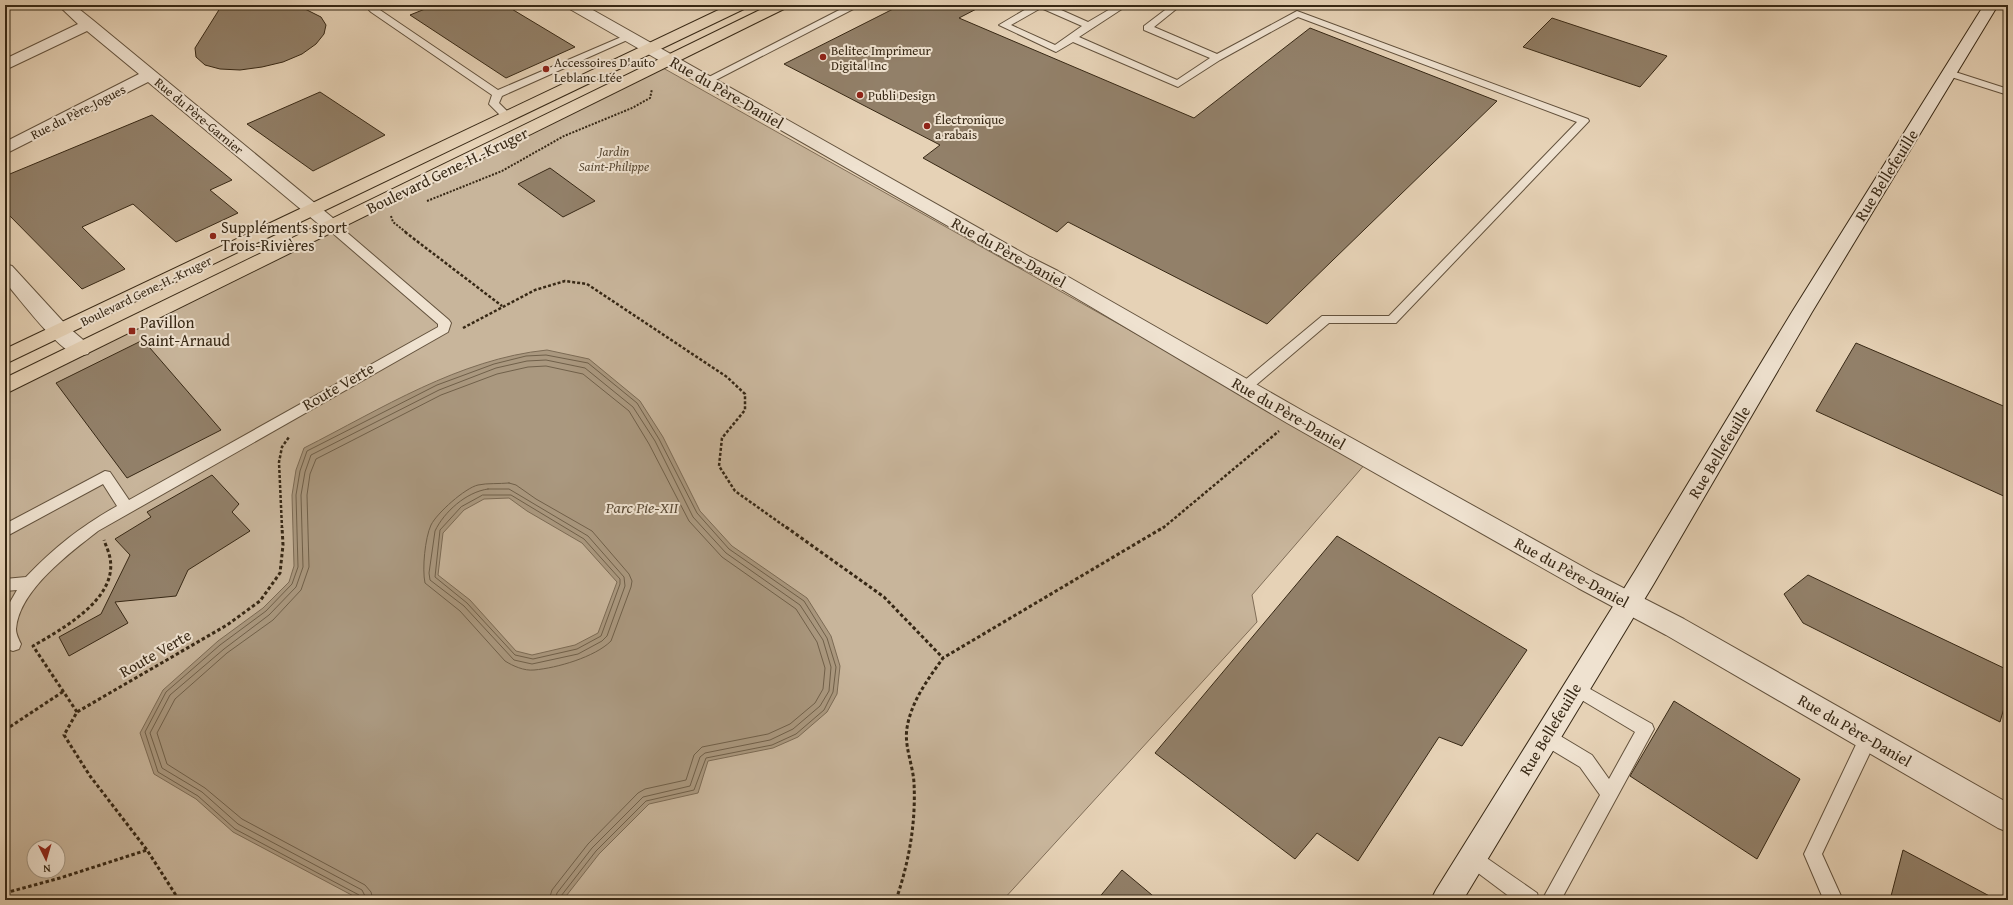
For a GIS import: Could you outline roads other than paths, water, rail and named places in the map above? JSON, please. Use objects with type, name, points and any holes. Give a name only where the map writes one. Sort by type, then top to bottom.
[{"type":"main road","name":"Boulevard Gene-H.-Kruger","points":[[5,357],[61,332],[741,5]]},
{"type":"main road","name":"Boulevard Gene-H.-Kruger","points":[[5,387],[333,227],[781,5]]},
{"type":"street","name":"Rue du Père-Garnier","points":[[65,5],[333,227]]},
{"type":"street","name":"Rue du Père-Daniel","points":[[573,5],[1023,261],[1051,275],[1295,417],[1628,603],[1675,627],[2008,818]]},
{"type":"street","name":"Rue Bellefeuille","points":[[1446,900],[1628,603],[1802,312],[1991,5]]},
{"type":"street","points":[[5,65],[89,24]]},
{"type":"street","name":"Rue du Père-Jogues","points":[[5,149],[150,75]]},
{"type":"street","points":[[5,270],[61,332],[81,349]]},
{"type":"lane","points":[[379,5],[374,10],[497,94]]},
{"type":"lane","points":[[706,81],[856,5]]},
{"type":"lane","points":[[1089,26],[1041,5],[1004,25],[1056,49],[1123,5]]},
{"type":"lane","points":[[1172,5],[1175,6],[1147,28],[1217,58]]},
{"type":"lane","points":[[1073,38],[1178,84],[1217,58],[1297,14],[1584,121],[1392,320],[1326,319],[1244,388]]},
{"type":"lane","points":[[508,117],[494,104],[497,94],[629,37]]},
{"type":"lane","points":[[1949,73],[2008,92]]},
{"type":"lane","points":[[13,644],[8,631],[12,613],[30,583],[58,554],[93,527],[444,329],[445,323],[333,227]]},
{"type":"lane","points":[[5,531],[105,476],[126,508]]},
{"type":"lane","points":[[5,585],[30,583]]},
{"type":"lane","points":[[1551,900],[1646,729],[1576,688]]},
{"type":"lane","points":[[1546,737],[1586,761],[1604,787],[1611,792]]},
{"type":"lane","points":[[1830,900],[1832,896],[1813,854],[1868,738]]},
{"type":"lane","points":[[1472,858],[1530,900]]},
{"type":"water","points":[[547,350],[589,359],[640,401],[663,437],[700,511],[732,546],[807,598],[831,636],[840,666],[837,694],[827,712],[798,737],[773,748],[708,761],[698,793],[649,804],[599,854],[563,900],[361,900],[233,832],[196,799],[154,774],[140,733],[163,690],[218,641],[263,608],[289,582],[294,566],[292,495],[296,470],[304,448],[421,388],[483,364],[514,355]],"holes":[[[509,498],[527,511],[582,543],[617,582],[598,633],[575,645],[532,655],[516,651],[470,600],[438,575],[443,533],[464,510],[484,499]]]},
{"type":"place","name":"Belitec Imprimeur Digital Inc","points":[[823,57]]},
{"type":"place","name":"Accessoires D'auto Leblanc Ltée","points":[[546,69]]},
{"type":"place","name":"Publi Design","points":[[860,95]]},
{"type":"place","name":"Électronique a rabais","points":[[927,126]]},
{"type":"place","name":"Suppléments sport Trois-Rivières","points":[[213,236]]},
{"type":"place","name":"Pavillon Saint-Arnaud","points":[[132,331]]},
{"type":"park label","name":"Jardin Saint-Philippe","points":[[614,158]]},
{"type":"park label","name":"Parc Pie-XII","points":[[642,507]]}]
